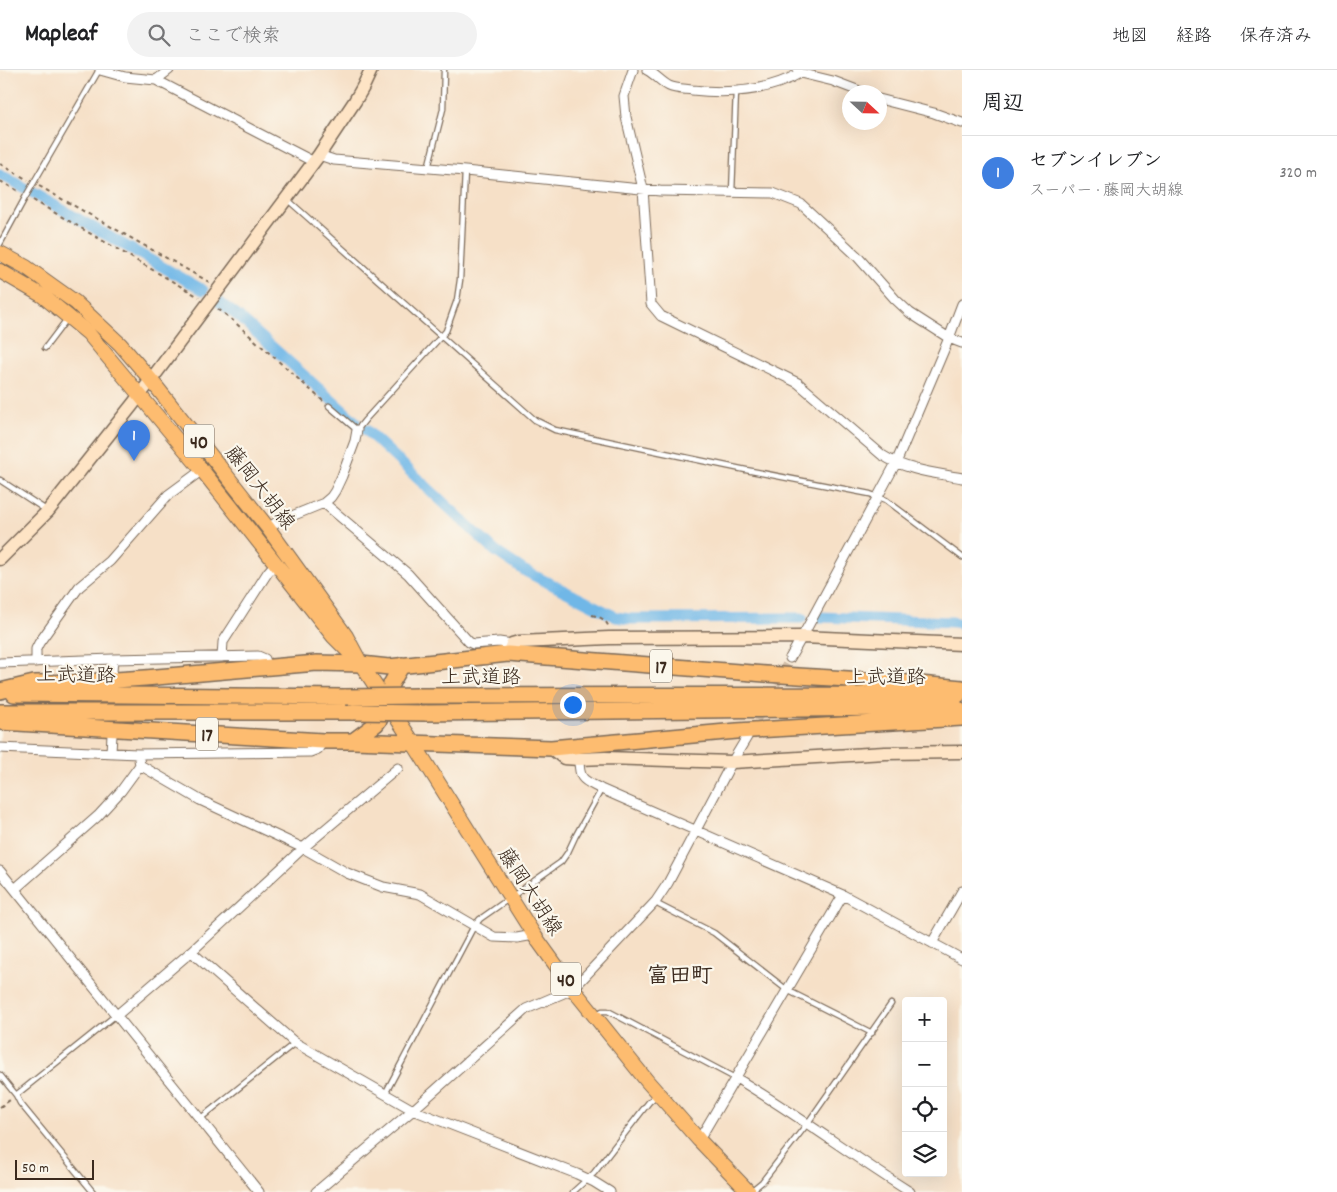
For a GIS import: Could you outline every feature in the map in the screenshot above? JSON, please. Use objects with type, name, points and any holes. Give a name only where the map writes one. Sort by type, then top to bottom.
[{"type":"highway","name":"17","points":[[0,692],[34,683],[86,682],[317,663],[389,667],[510,649],[766,674],[962,688]]},
{"type":"highway","points":[[353,741],[376,724],[388,705],[391,684],[402,665]]},
{"type":"highway","name":"上武道路","points":[[0,692],[346,697],[962,695]]},
{"type":"highway","name":"上武道路","points":[[0,712],[425,713],[873,708],[962,709]]},
{"type":"highway","name":"17","points":[[0,722],[323,742],[353,741],[551,748],[737,731],[962,718]]},
{"type":"main road","name":"藤岡大胡線","points":[[0,253],[26,267],[75,302],[120,344],[151,380],[268,528],[346,636],[361,664],[414,744],[534,935],[573,989],[658,1094],[699,1140],[750,1192]]},
{"type":"main road","name":"藤岡大胡線","points":[[0,271],[44,296],[88,333],[202,470],[333,636],[361,664]]},
{"type":"street","points":[[103,70],[125,77],[156,80],[316,159],[465,171],[660,191],[773,193],[801,204],[856,255],[910,313],[949,338],[962,343]]},
{"type":"street","points":[[156,80],[169,70]]},
{"type":"street","points":[[0,559],[48,511],[151,380],[316,159],[356,101],[371,70]]},
{"type":"street","points":[[633,70],[624,96],[626,117],[643,189],[651,304],[660,316],[798,383],[882,455],[896,463],[962,478]]},
{"type":"street","points":[[647,70],[654,73],[670,87],[702,91],[749,91],[771,86],[790,78],[799,71],[845,85]]},
{"type":"street","points":[[887,101],[934,113],[962,123]]},
{"type":"street","points":[[790,658],[896,463],[962,304]]},
{"type":"street","points":[[268,528],[324,503],[331,497],[339,485],[355,441],[357,430]]},
{"type":"street","points":[[36,662],[36,649],[39,643],[78,587],[110,561],[168,496],[202,470]]},
{"type":"street","points":[[324,503],[408,574],[468,642],[473,644],[499,642],[510,649],[519,642],[609,638],[802,637],[962,644]]},
{"type":"street","points":[[222,657],[223,642],[268,572],[276,563]]},
{"type":"street","points":[[0,663],[258,656],[265,659],[268,668]]},
{"type":"street","points":[[112,672],[113,659]]},
{"type":"street","points":[[111,752],[112,735]]},
{"type":"street","points":[[316,1192],[413,1110],[526,1009],[573,989],[656,901],[668,883],[747,737]]},
{"type":"street","points":[[0,748],[138,754],[310,752],[318,749],[323,742]]},
{"type":"street","points":[[551,748],[564,758],[732,762],[885,752],[962,752]]},
{"type":"street","points":[[14,889],[98,816],[121,791],[140,765],[138,754]]},
{"type":"street","points":[[579,759],[580,776],[601,789],[843,895],[962,959]]},
{"type":"street","points":[[140,765],[200,800],[303,848],[347,873],[384,887],[420,894],[494,937],[517,938],[534,935]]},
{"type":"street","points":[[117,1014],[192,952],[303,848],[398,768]]},
{"type":"street","points":[[0,871],[260,1192]]},
{"type":"street","points":[[932,943],[962,891]]},
{"type":"street","points":[[699,1140],[843,895]]},
{"type":"street","points":[[192,952],[294,1042],[413,1110],[577,1174],[610,1192]]},
{"type":"street","points":[[736,1078],[910,1192]]},
{"type":"lane","points":[[0,244],[33,183],[103,70]]},
{"type":"lane","points":[[428,168],[443,109],[444,70]]},
{"type":"lane","points":[[732,192],[736,91]]},
{"type":"lane","points":[[329,406],[357,430],[446,331],[457,300],[460,280],[465,171]]},
{"type":"lane","points":[[286,199],[535,420],[545,426],[554,430],[877,496],[886,500],[962,557]]},
{"type":"lane","points":[[45,348],[69,316]]},
{"type":"lane","points":[[0,480],[48,511]]},
{"type":"lane","points":[[385,1094],[474,926],[480,919],[561,862],[601,789]]},
{"type":"lane","points":[[656,901],[660,905],[714,933],[787,990],[872,1033]]},
{"type":"lane","points":[[750,1192],[762,1182],[807,1124],[891,1004]]},
{"type":"lane","points":[[594,1015],[602,1011],[608,1011],[736,1078]]},
{"type":"lane","points":[[16,1095],[117,1014]]},
{"type":"lane","points":[[201,1118],[294,1042]]},
{"type":"lane","points":[[0,1075],[20,1103],[94,1192]]},
{"type":"lane","points":[[574,1192],[588,1179],[649,1102],[658,1094]]},
{"type":"path","points":[[0,164],[210,283],[218,290]]},
{"type":"path","points":[[0,181],[209,302],[230,318],[329,406]]},
{"type":"path","points":[[592,615],[602,618],[607,623],[609,638]]},
{"type":"path","points":[[0,1108],[16,1095]]},
{"type":"waterway","points":[[0,174],[26,189]]},
{"type":"waterway","points":[[33,193],[203,290]]},
{"type":"waterway","points":[[218,301],[239,317],[355,421]]},
{"type":"waterway","points":[[366,430],[495,551],[525,571],[616,617],[630,619],[802,618]]},
{"type":"waterway","points":[[820,617],[953,622],[962,624]]},
{"type":"tunnel","points":[[750,732],[790,658]]},
{"type":"place","name":"セブンイレブン","points":[[134,461]]},
{"type":"district","name":"富田町","points":[[680,974]]}]
